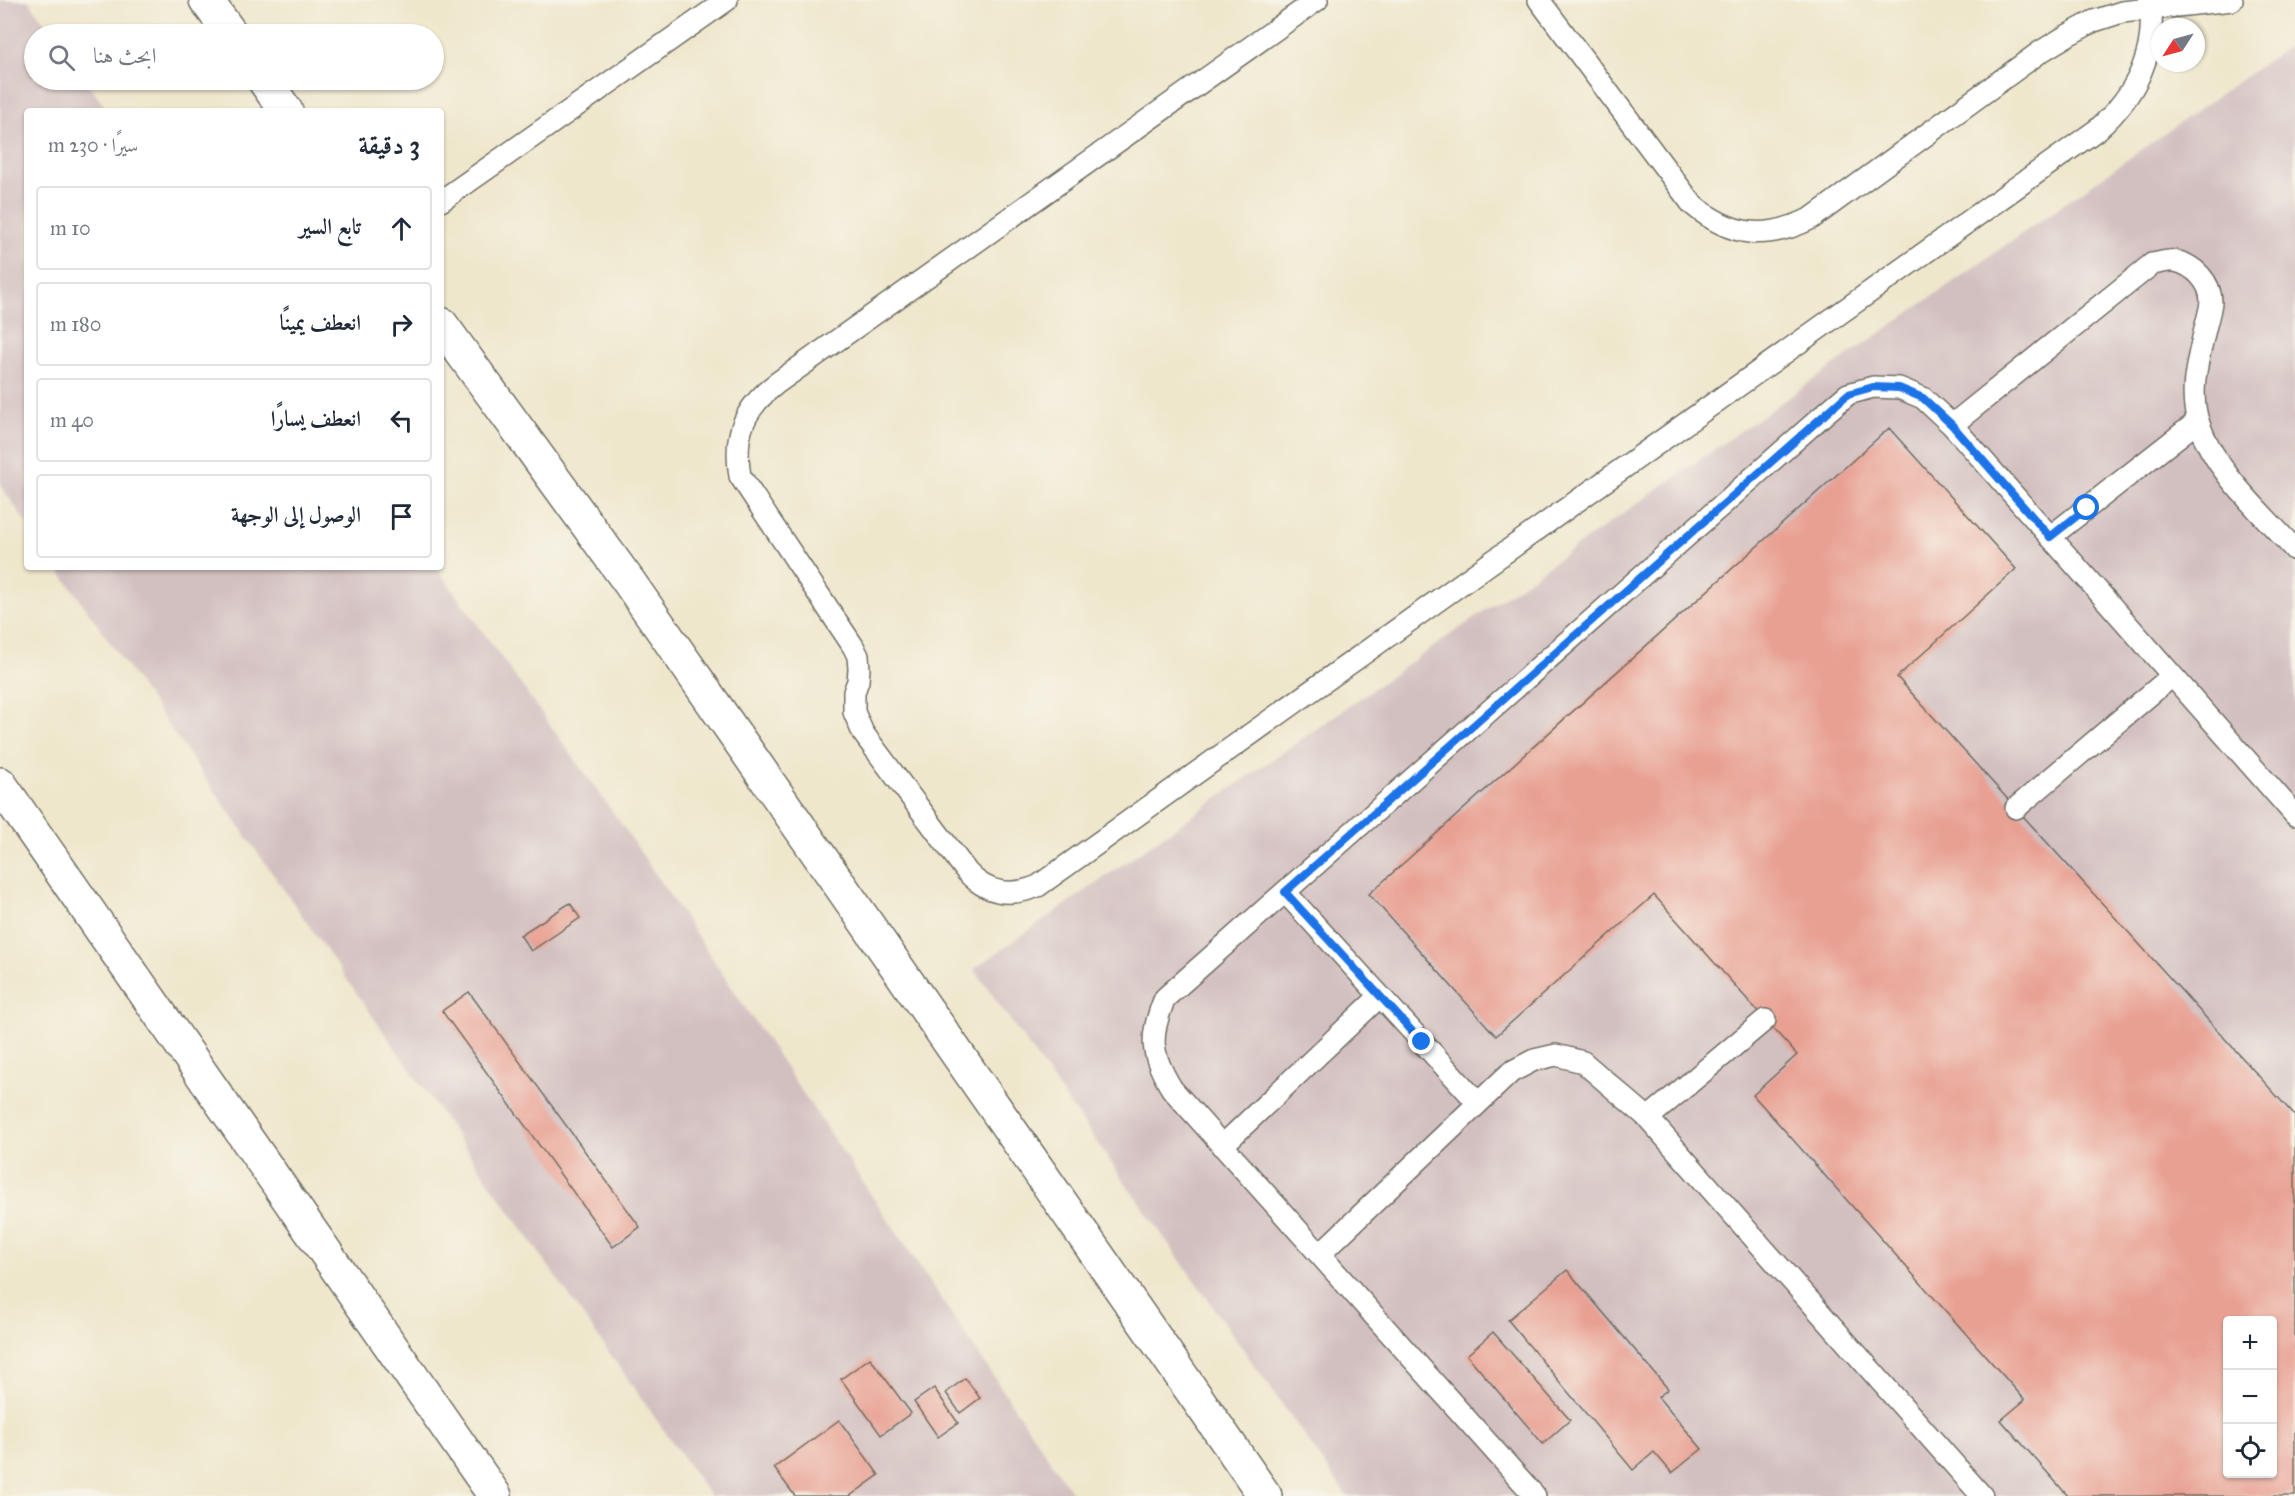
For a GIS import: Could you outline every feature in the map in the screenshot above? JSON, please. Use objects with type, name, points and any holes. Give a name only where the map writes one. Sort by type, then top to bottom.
[{"type":"street","points":[[206,0],[224,24]]},
{"type":"street","points":[[271,90],[284,108]]},
{"type":"street","points":[[444,328],[629,582],[1265,1496]]},
{"type":"street","points":[[0,783],[495,1496]]},
{"type":"lane","points":[[444,199],[727,0]]},
{"type":"lane","points":[[1317,0],[777,382],[761,395],[748,412],[741,431],[737,446],[740,476],[858,656],[858,681],[853,702],[854,712],[863,733],[967,872],[975,880],[997,892],[1025,892],[1038,886],[2098,129],[2131,94],[2141,74],[2148,53],[2151,31],[2150,4]]},
{"type":"lane","points":[[1539,0],[1692,204],[1720,224],[1754,233],[1784,230],[1812,218],[2040,52],[2068,35],[2104,18],[2150,4],[2232,0]]},
{"type":"lane","points":[[1952,425],[2152,264],[2172,261],[2192,267],[2206,282],[2211,302],[2194,376],[2194,399],[2198,421],[2208,448],[2223,469],[2295,550]]},
{"type":"lane","points":[[1535,1496],[1172,1089],[1159,1068],[1154,1045],[1156,1020],[1165,998],[1848,394],[1873,387],[1899,388],[1923,398],[1952,425],[2295,815]]},
{"type":"lane","points":[[2050,537],[2198,421]]},
{"type":"lane","points":[[2016,808],[2172,676]]},
{"type":"lane","points":[[1285,892],[1478,1103]]},
{"type":"lane","points":[[1222,1146],[1380,996]]},
{"type":"lane","points":[[1648,1119],[1765,1020]]},
{"type":"lane","points":[[1320,1254],[1511,1072],[1534,1060],[1556,1055],[1583,1062],[1648,1119],[1982,1496]]},
{"type":"shaded area","points":[[0,0],[28,0],[46,24],[24,24],[24,90],[92,90],[106,108],[24,108],[24,520],[0,485]]},
{"type":"shaded area","points":[[2292,44],[2295,50],[2295,1496],[1347,1496],[974,969]]},
{"type":"shaded area","points":[[59,570],[438,570],[625,829],[1074,1496],[710,1496]]},
{"type":"building","points":[[1889,428],[2016,569],[1897,677],[2295,1116],[2295,1496],[2068,1496],[2001,1420],[2025,1400],[1753,1095],[1797,1055],[1654,895],[1496,1036],[1369,894]]},
{"type":"building","points":[[570,903],[580,918],[531,951],[520,935]]},
{"type":"building","points":[[469,992],[640,1227],[613,1247],[442,1011]]},
{"type":"building","points":[[1567,1270],[1668,1389],[1658,1397],[1702,1449],[1672,1473],[1654,1452],[1633,1470],[1508,1320]]},
{"type":"building","points":[[1493,1332],[1570,1420],[1543,1444],[1467,1355]]},
{"type":"building","points":[[870,1358],[911,1413],[881,1435],[841,1379]]},
{"type":"building","points":[[965,1378],[980,1398],[960,1413],[946,1393]]},
{"type":"building","points":[[934,1388],[958,1423],[938,1437],[914,1402]]},
{"type":"building","points":[[839,1420],[879,1475],[850,1496],[795,1496],[774,1468]]},
{"type":"route","points":[[1422,1042],[1285,892],[1848,394],[1873,387],[1899,388],[1923,398],[1952,425],[2050,537],[2087,508]]}]
